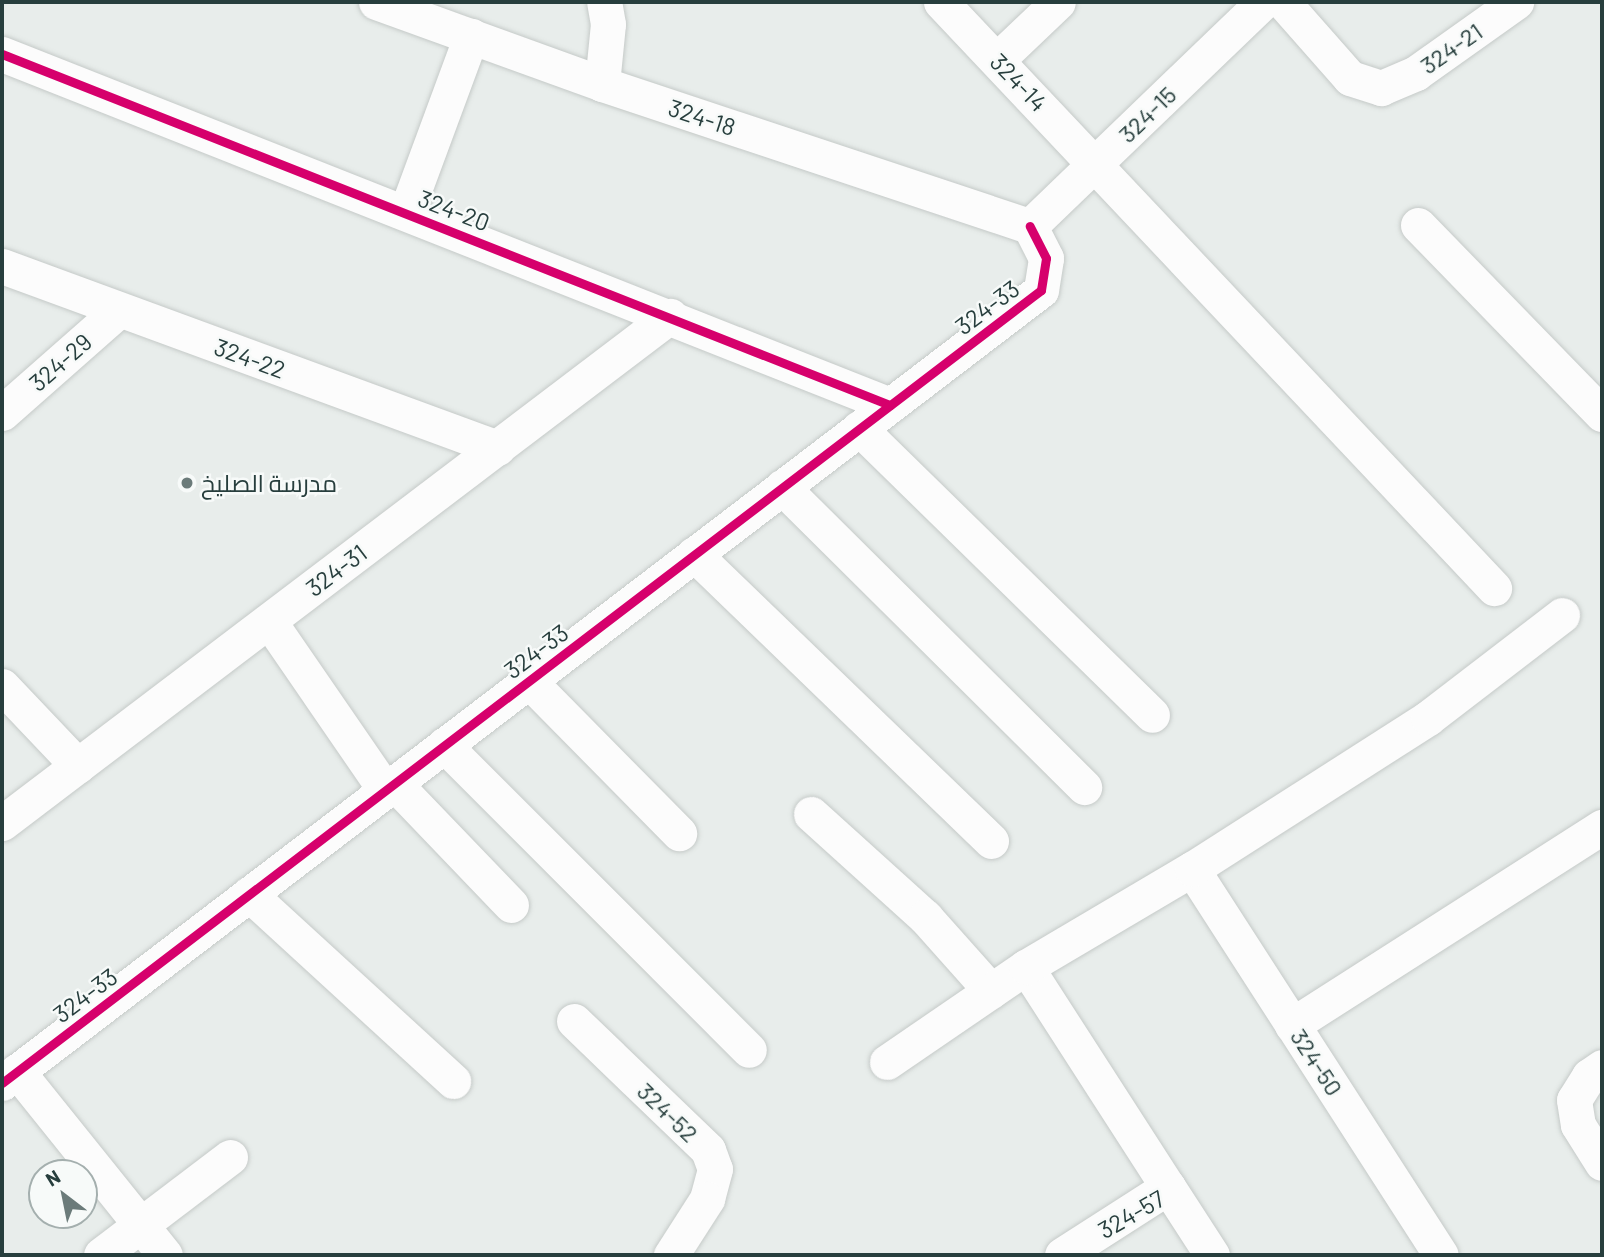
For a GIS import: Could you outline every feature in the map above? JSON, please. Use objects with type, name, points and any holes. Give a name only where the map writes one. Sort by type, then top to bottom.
[{"type":"street","name":"324-18","points":[[376,2],[602,84],[1030,226]]},
{"type":"street","points":[[602,84],[608,24],[604,2]]},
{"type":"street","name":"324-14","points":[[941,2],[1097,162],[1494,587]]},
{"type":"street","points":[[997,60],[1058,2]]},
{"type":"street","name":"324-15","points":[[1030,226],[1263,2]]},
{"type":"street","name":"324-21","points":[[1283,2],[1350,78],[1381,88],[1416,73],[1516,2]]},
{"type":"street","points":[[406,212],[471,36]]},
{"type":"street","name":"324-20","points":[[2,54],[890,405]]},
{"type":"street","points":[[1418,225],[1602,414]]},
{"type":"street","name":"324-33","points":[[10,1077],[1041,290],[1046,258],[1030,226]]},
{"type":"street","name":"324-22","points":[[2,266],[498,448]]},
{"type":"street","name":"324-29","points":[[2,414],[119,310]]},
{"type":"street","name":"324-31","points":[[2,823],[670,316]]},
{"type":"street","points":[[859,428],[1152,715]]},
{"type":"street","points":[[782,487],[1084,787]]},
{"type":"street","points":[[695,554],[991,841]]},
{"type":"street","points":[[887,1062],[1026,968],[1192,869],[1427,718],[1562,615]]},
{"type":"street","points":[[269,621],[390,787],[511,905]]},
{"type":"street","points":[[529,681],[679,833]]},
{"type":"street","points":[[2,686],[78,766]]},
{"type":"street","points":[[444,745],[749,1050]]},
{"type":"street","points":[[811,814],[925,917],[990,991]]},
{"type":"street","points":[[1292,1025],[1602,827]]},
{"type":"street","name":"324-50","points":[[1192,869],[1441,1255]]},
{"type":"street","points":[[249,894],[453,1081]]},
{"type":"street","points":[[1026,968],[1168,1187]]},
{"type":"street","name":"324-52","points":[[574,1021],[708,1150],[715,1169],[707,1199],[671,1255]]},
{"type":"street","points":[[1602,1067],[1589,1076],[1574,1100],[1578,1125],[1602,1163]]},
{"type":"street","points":[[10,1077],[165,1255]]},
{"type":"street","points":[[101,1255],[230,1157]]},
{"type":"street","name":"324-57","points":[[1062,1255],[1168,1187],[1212,1255]]},
{"type":"cycle path","points":[[2,54],[890,405]]},
{"type":"cycle path","points":[[2,1083],[1041,290],[1046,258],[1030,226]]},
{"type":"place","name":"مدرسة الصليخ","points":[[187,483]]}]
